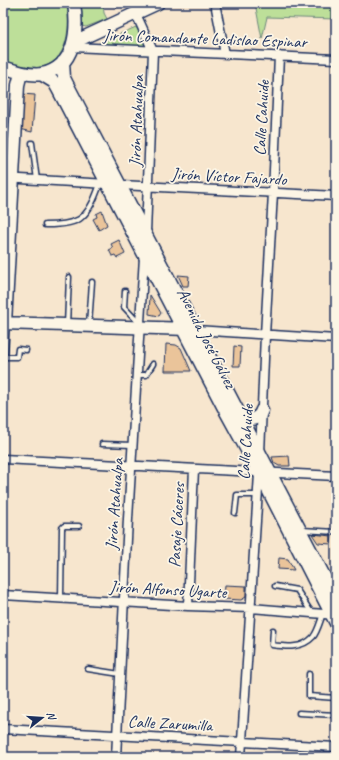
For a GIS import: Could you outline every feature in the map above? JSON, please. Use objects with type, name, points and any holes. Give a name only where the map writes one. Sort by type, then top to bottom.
[{"type":"main road","points":[[3,67],[21,73],[41,74],[51,71],[63,62],[73,45],[76,30],[74,3]]},
{"type":"main road","points":[[73,45],[158,3]]},
{"type":"main road","name":"Avenida José Gálvez","points":[[63,62],[64,78],[67,84],[260,453],[264,472],[332,616]]},
{"type":"main road","points":[[21,73],[18,85],[8,178],[4,323],[140,326],[196,330]]},
{"type":"main road","name":"Avenida José Gálvez","points":[[41,74],[54,82],[58,89],[104,184],[144,253],[183,329],[264,472],[300,530],[336,599]]},
{"type":"main road","points":[[241,416],[245,419],[252,419],[259,416],[262,410]]},
{"type":"street","points":[[215,3],[225,54]]},
{"type":"street","name":"Jirón Atahualpa","points":[[136,14],[153,51],[146,233]]},
{"type":"street","name":"Jirón Comandante Ladislao Espinar","points":[[73,45],[153,51],[336,59]]},
{"type":"street","name":"Calle Cahuide","points":[[260,453],[264,335],[273,193],[279,56]]},
{"type":"street","points":[[8,178],[104,184]]},
{"type":"street","name":"Jirón Víctor Fajardo","points":[[120,185],[336,196]]},
{"type":"street","name":"Jirón Atahualpa","points":[[116,757],[144,253]]},
{"type":"street","points":[[3,356],[4,323]]},
{"type":"street","points":[[196,330],[336,339]]},
{"type":"street","points":[[3,459],[336,476]]},
{"type":"street","name":"Pasaje Cáceres","points":[[188,606],[194,469]]},
{"type":"street","name":"Calle Cahuide","points":[[241,757],[257,495],[264,472]]},
{"type":"street","name":"Jirón Alfonso Ugarte","points":[[3,595],[188,606],[251,608],[332,616]]},
{"type":"street","name":"Calle Zarumilla","points":[[3,729],[336,747]]},
{"type":"lane","points":[[32,142],[37,180]]},
{"type":"lane","points":[[45,225],[64,224],[81,218],[104,184]]},
{"type":"lane","points":[[67,325],[69,277]]},
{"type":"lane","points":[[89,326],[92,282]]},
{"type":"lane","points":[[125,291],[124,307],[140,326]]},
{"type":"lane","points":[[3,356],[17,357],[18,349],[26,350]]},
{"type":"lane","points":[[137,375],[146,375],[153,364]]},
{"type":"lane","points":[[102,444],[133,445]]},
{"type":"lane","points":[[235,513],[237,495],[257,495]]},
{"type":"lane","points":[[61,598],[62,528],[64,526],[79,526]]},
{"type":"lane","points":[[300,530],[336,532]]},
{"type":"lane","points":[[275,586],[297,590],[311,613]]},
{"type":"lane","points":[[273,630],[272,645],[290,647],[300,646],[314,636],[332,616]]},
{"type":"lane","points":[[88,669],[120,674]]},
{"type":"lane","points":[[309,674],[308,696],[336,698]]},
{"type":"lane","points":[[299,713],[336,715]]},
{"type":"green space","points":[[3,3],[67,3],[67,36],[64,47],[59,56],[52,63],[42,67],[30,68],[16,66],[3,61]]},
{"type":"green space","points":[[81,3],[103,3],[104,13],[107,19],[86,27],[82,26]]},
{"type":"green space","points":[[255,3],[336,3],[336,19],[267,17],[262,39]]},
{"type":"green space","points":[[136,27],[146,46],[100,47],[99,43]]},
{"type":"building","points":[[113,3],[127,3],[116,8]]},
{"type":"building","points":[[22,94],[35,95],[32,132],[20,129]]},
{"type":"building","points":[[102,211],[107,225],[99,230],[93,219],[97,217],[96,214]]},
{"type":"building","points":[[119,240],[125,254],[117,258],[115,255],[112,256],[109,250],[113,248],[111,244]]},
{"type":"building","points":[[178,275],[189,276],[188,286],[183,286]]},
{"type":"building","points":[[150,295],[161,313],[159,316],[149,314]]},
{"type":"building","points":[[166,344],[176,345],[181,348],[191,371],[165,371]]},
{"type":"building","points":[[234,346],[241,347],[240,366],[233,366]]},
{"type":"building","points":[[289,456],[290,466],[279,466],[274,463],[272,457]]},
{"type":"building","points":[[312,534],[332,536],[331,544],[318,543]]},
{"type":"building","points":[[279,558],[288,559],[294,570],[278,569]]},
{"type":"building","points":[[225,585],[246,586],[246,597],[241,600],[224,599]]}]
